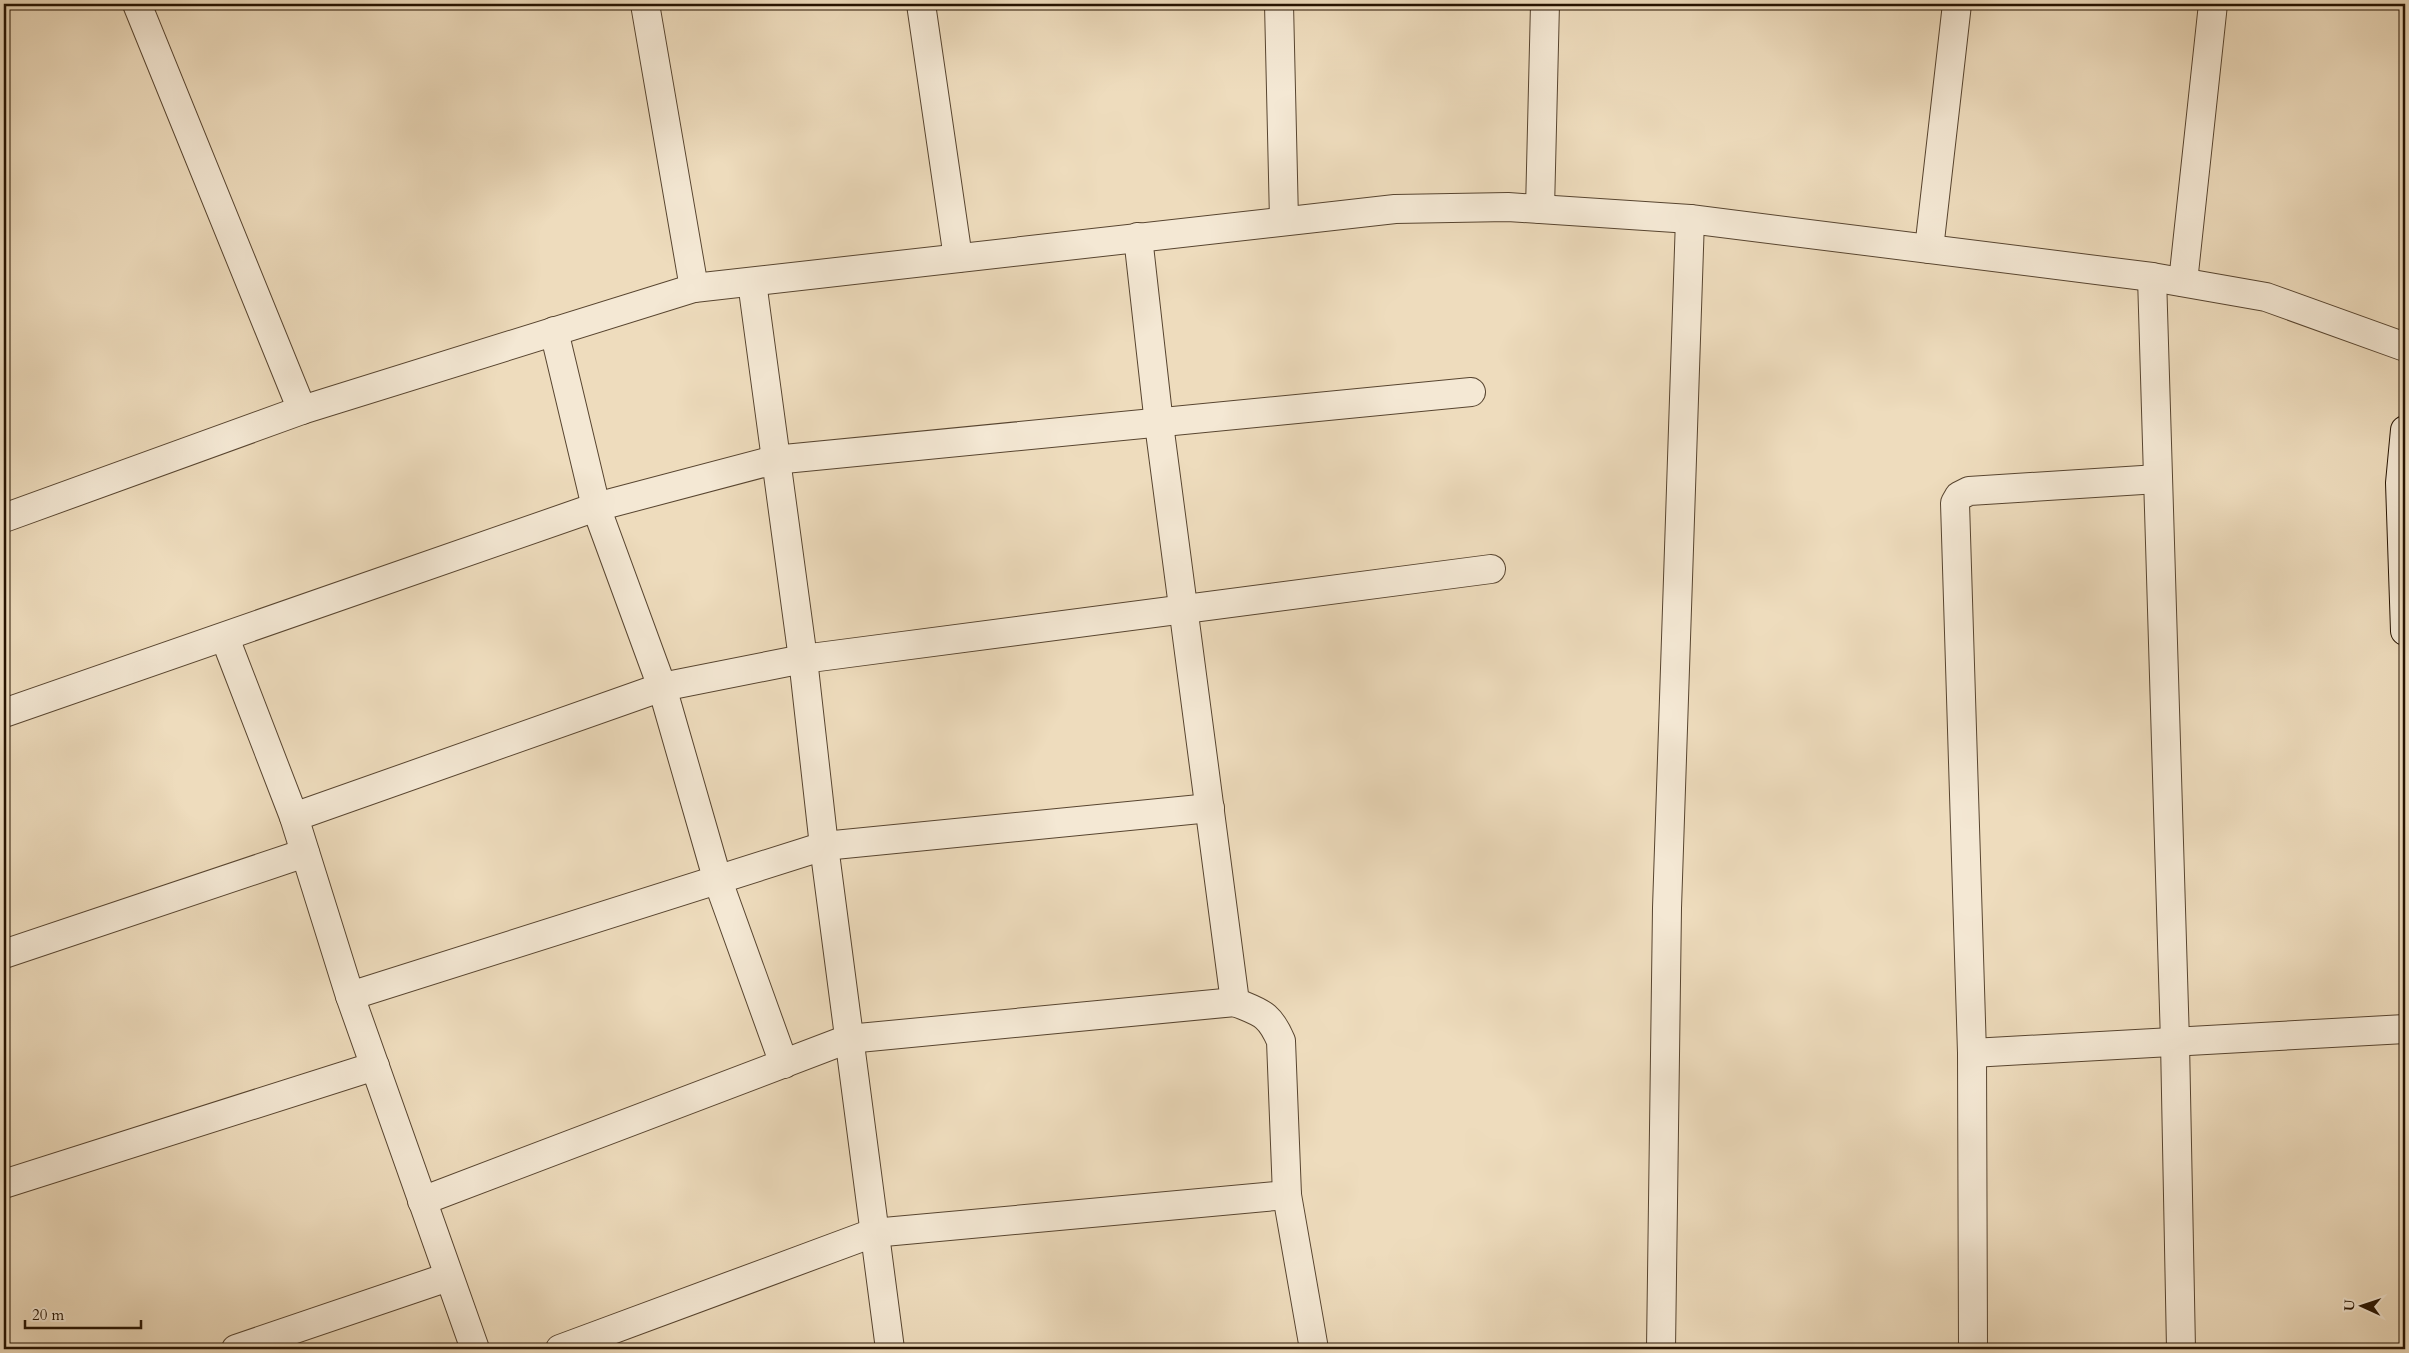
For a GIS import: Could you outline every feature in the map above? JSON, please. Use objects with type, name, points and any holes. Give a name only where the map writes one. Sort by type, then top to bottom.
[{"type":"street","points":[[137,4],[302,410]]},
{"type":"street","points":[[646,4],[694,288]]},
{"type":"street","points":[[921,4],[958,258]]},
{"type":"street","points":[[1279,4],[1284,220]]},
{"type":"street","points":[[1540,209],[1545,4]]},
{"type":"street","points":[[1929,249],[1957,4]]},
{"type":"street","points":[[2184,282],[2213,4]]},
{"type":"street","points":[[4,518],[302,410],[694,288],[1395,209],[1540,209],[1690,219],[2152,277],[2266,296],[2405,347]]},
{"type":"street","points":[[1661,1349],[1667,908],[1690,219]]},
{"type":"street","points":[[1138,237],[1160,424],[1235,1002]]},
{"type":"street","points":[[2152,277],[2175,1042],[2181,1349]]},
{"type":"street","points":[[752,282],[774,460],[802,659],[848,1040],[890,1349]]},
{"type":"street","points":[[554,331],[596,507],[662,687],[718,878],[784,1064]]},
{"type":"street","points":[[4,713],[225,638],[596,507],[774,460],[1160,424],[1471,392]]},
{"type":"street","points":[[2405,430],[2400,482],[2405,630]]},
{"type":"street","points":[[1973,1349],[1972,1053],[1955,503],[1959,496],[1969,491],[2158,479]]},
{"type":"street","points":[[294,817],[662,687],[802,659],[1491,568]]},
{"type":"street","points":[[225,638],[294,817],[350,996],[475,1349]]},
{"type":"street","points":[[350,996],[824,846],[1210,808]]},
{"type":"street","points":[[4,954],[305,853]]},
{"type":"street","points":[[422,1201],[848,1040],[1235,1002],[1265,1015],[1274,1024],[1281,1041],[1287,1195],[1314,1349]]},
{"type":"street","points":[[1972,1053],[2405,1029]]},
{"type":"street","points":[[4,1184],[375,1066]]},
{"type":"street","points":[[560,1349],[613,1339],[873,1233],[1287,1195]]},
{"type":"street","points":[[236,1349],[448,1277]]}]
